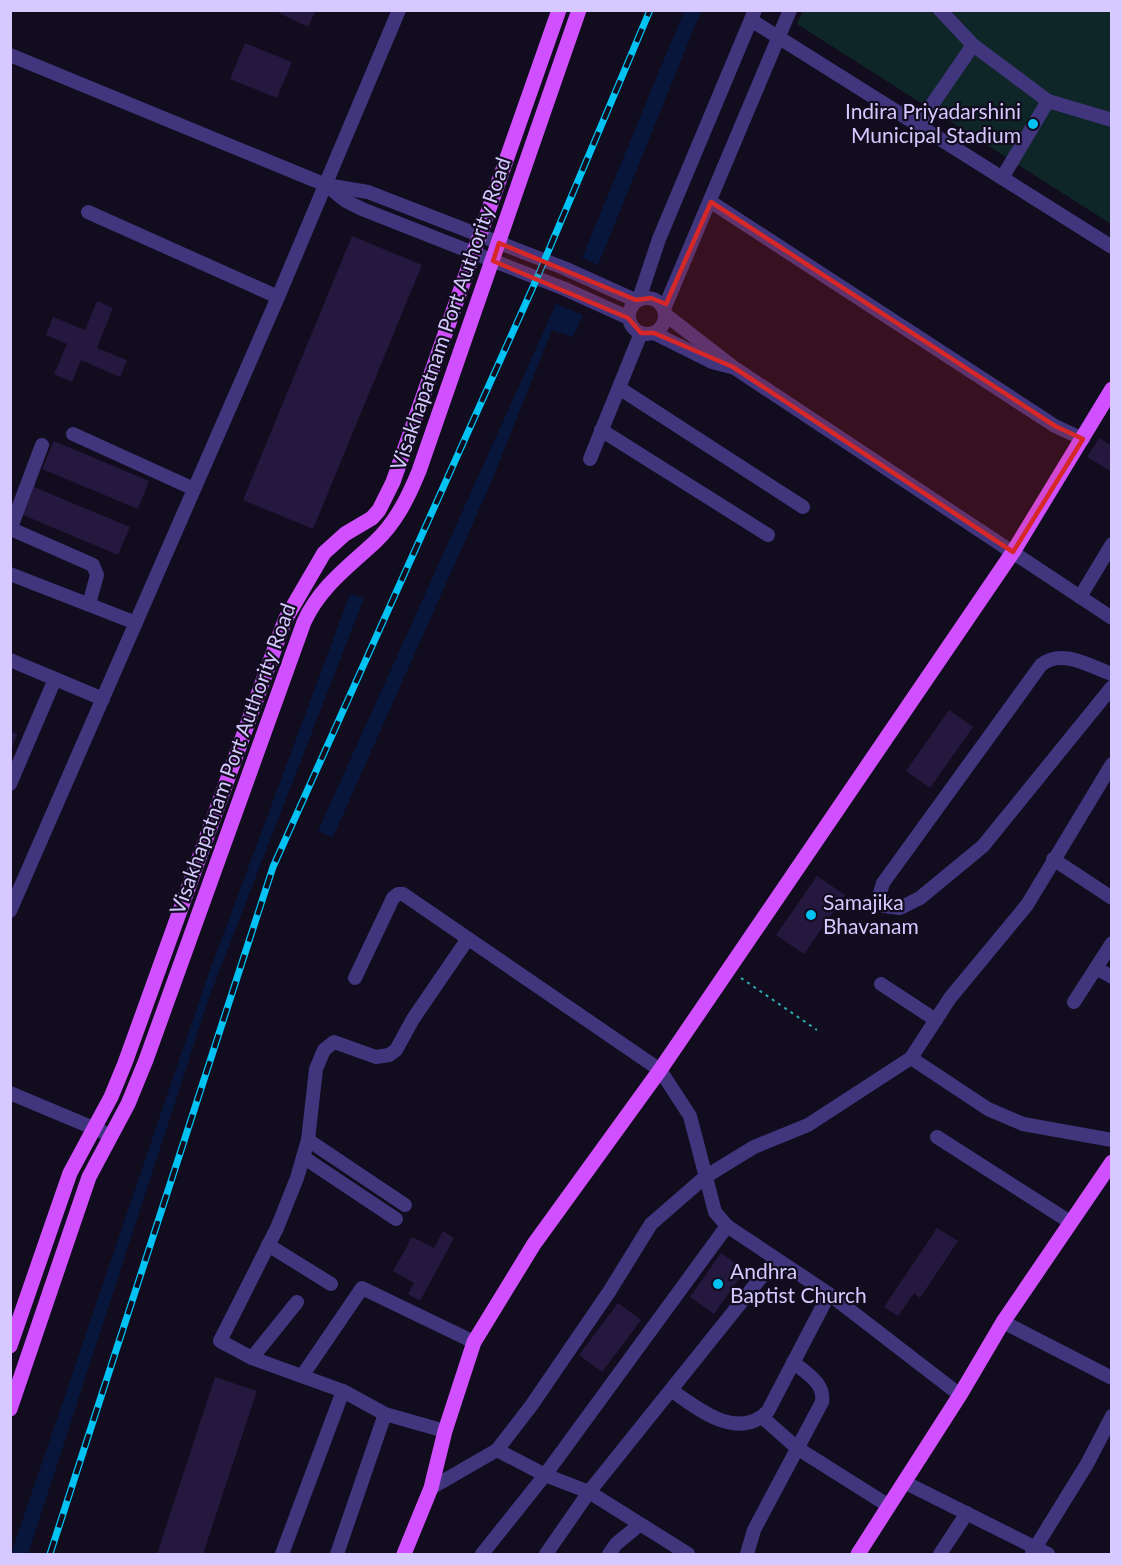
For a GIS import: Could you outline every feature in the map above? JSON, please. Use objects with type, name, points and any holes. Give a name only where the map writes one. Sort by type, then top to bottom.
[{"type":"main road","name":"Visakhapatnam Port Authority Road","points":[[10,1346],[70,1173],[119,1079],[285,620],[324,553],[336,541],[372,518],[379,510],[400,462],[559,10]]},
{"type":"main road","name":"Visakhapatnam Port Authority Road","points":[[10,1409],[89,1177],[128,1104],[146,1060],[304,622],[320,593],[390,525],[410,494],[579,10]]},
{"type":"main road","points":[[404,1554],[431,1488],[445,1431],[474,1342],[534,1244],[660,1070],[1013,552],[1112,389]]},
{"type":"main road","points":[[858,1554],[960,1395],[1003,1322],[1112,1162]]},
{"type":"street","points":[[10,911],[278,297],[399,10]]},
{"type":"street","points":[[590,459],[619,388],[647,333],[663,326],[665,312],[790,10]]},
{"type":"street","points":[[940,10],[973,45],[1048,101],[1112,120]]},
{"type":"street","points":[[733,367],[712,362],[632,326],[629,318],[630,308],[638,300],[659,239],[753,15],[779,37],[1112,247]]},
{"type":"street","points":[[918,125],[973,45]]},
{"type":"street","points":[[10,55],[326,185],[362,210],[565,289],[629,318]]},
{"type":"street","points":[[1002,178],[1048,101]]},
{"type":"street","points":[[326,185],[368,192],[600,282],[638,300],[656,300],[665,312],[733,367],[1112,618]]},
{"type":"street","points":[[711,202],[1055,426],[1083,439]]},
{"type":"street","points":[[88,212],[278,297]]},
{"type":"street","points":[[619,388],[803,507]]},
{"type":"street","points":[[602,430],[768,535]]},
{"type":"street","points":[[73,435],[194,489]]},
{"type":"street","points":[[42,445],[11,529],[93,565],[97,575],[88,604]]},
{"type":"street","points":[[1080,597],[1112,544]]},
{"type":"street","points":[[10,573],[136,624]]},
{"type":"street","points":[[1112,674],[1066,658],[1056,657],[1041,665],[884,883],[880,893],[884,906],[900,908],[920,898],[982,846],[1112,687]]},
{"type":"street","points":[[10,660],[103,699]]},
{"type":"street","points":[[10,784],[55,679]]},
{"type":"street","points":[[431,1488],[497,1450],[538,1397],[651,1224],[705,1177],[754,1147],[808,1125],[911,1058],[950,998],[1027,905],[1053,859],[1106,784],[1112,764]]},
{"type":"street","points":[[1053,859],[1112,898]]},
{"type":"street","points":[[355,978],[393,898],[398,894],[415,901],[660,1070],[690,1116],[715,1212],[727,1226],[829,1294],[960,1395]]},
{"type":"street","points":[[445,1431],[385,1414],[343,1391],[252,1358],[220,1341],[268,1245],[297,1178],[308,1140],[316,1068],[324,1050],[334,1042],[368,1054],[389,1055],[396,1050],[413,1019],[467,939]]},
{"type":"street","points":[[1074,1002],[1112,943]]},
{"type":"street","points":[[1096,968],[1112,977]]},
{"type":"street","points":[[881,984],[936,1020]]},
{"type":"street","points":[[911,1058],[988,1109],[1023,1124],[1112,1140]]},
{"type":"street","points":[[10,1093],[110,1135]]},
{"type":"street","points":[[938,1137],[1070,1222]]},
{"type":"street","points":[[308,1140],[405,1204]]},
{"type":"street","points":[[303,1158],[396,1219]]},
{"type":"street","points":[[482,1554],[545,1475],[727,1226]]},
{"type":"street","points":[[268,1245],[331,1284]]},
{"type":"street","points":[[546,1554],[590,1492],[775,1260]]},
{"type":"street","points":[[302,1376],[362,1288],[474,1342]]},
{"type":"street","points":[[671,1390],[701,1411],[733,1424],[752,1423],[762,1417],[768,1411],[829,1294]]},
{"type":"street","points":[[252,1358],[297,1302]]},
{"type":"street","points":[[1003,1322],[1112,1378]]},
{"type":"street","points":[[747,1554],[754,1530],[822,1402],[823,1394],[819,1383],[793,1362]]},
{"type":"street","points":[[282,1554],[343,1391]]},
{"type":"street","points":[[337,1554],[385,1414]]},
{"type":"street","points":[[1033,1551],[1087,1464],[1112,1416]]},
{"type":"street","points":[[762,1417],[797,1448],[889,1506]]},
{"type":"street","points":[[497,1450],[545,1475],[590,1492],[688,1554]]},
{"type":"street","points":[[904,1482],[967,1513],[1033,1551],[1048,1554]]},
{"type":"street","points":[[940,1554],[967,1513]]},
{"type":"street","points":[[609,1554],[616,1544],[639,1525]]},
{"type":"path","points":[[729,969],[817,1030]]},
{"type":"highlighted area","points":[[711,202],[1055,426],[1083,439],[1013,552],[733,367],[654,333],[641,333],[628,318],[493,261],[499,243],[636,300],[651,298],[666,304]]},
{"type":"green space","name":"Indira Priyadarshini Municipal Stadium","points":[[803,10],[1111,11],[1111,224],[797,24]]},
{"type":"water","points":[[684,11],[701,11],[598,265],[582,258]]},
{"type":"water","points":[[556,304],[583,315],[573,337],[552,330],[490,485],[333,837],[318,831]]},
{"type":"water","points":[[350,594],[364,598],[210,995],[28,1554],[11,1554],[206,981]]},
{"type":"building","points":[[280,10],[316,10],[308,27],[279,13]]},
{"type":"building","points":[[245,43],[292,62],[277,98],[230,79]]},
{"type":"building","points":[[352,236],[422,265],[313,529],[243,500]]},
{"type":"building","points":[[97,301],[113,308],[97,348],[127,360],[120,377],[81,360],[72,382],[54,374],[67,344],[46,335],[53,317],[85,330]]},
{"type":"building","points":[[1099,438],[1112,446],[1112,472],[1087,457]]},
{"type":"building","points":[[54,441],[149,481],[138,509],[42,469]]},
{"type":"building","points":[[34,487],[130,527],[118,555],[23,515]]},
{"type":"building","points":[[949,710],[973,727],[930,788],[906,771]]},
{"type":"building","points":[[10,731],[17,734],[11,751],[10,751]]},
{"type":"building","name":"Samajika Bhavanam","points":[[817,876],[845,895],[804,954],[776,935]]},
{"type":"building","points":[[937,1228],[958,1241],[920,1298],[914,1293],[898,1316],[884,1307]]},
{"type":"building","points":[[443,1231],[454,1238],[420,1301],[408,1294],[414,1283],[393,1271],[412,1237],[434,1248]]},
{"type":"building","name":"Andhra Baptist Church","points":[[721,1253],[745,1270],[714,1314],[690,1297]]},
{"type":"building","points":[[618,1303],[641,1320],[602,1372],[579,1355]]},
{"type":"building","points":[[215,1377],[257,1391],[203,1554],[157,1554]]},
{"type":"railway","points":[[50,1554],[273,867],[537,278],[650,10]]},
{"type":"place","name":"Indira Priyadarshini Municipal Stadium","points":[[1033,124]]},
{"type":"place","name":"Samajika Bhavanam","points":[[811,915]]},
{"type":"place","name":"Andhra Baptist Church","points":[[718,1284]]}]
